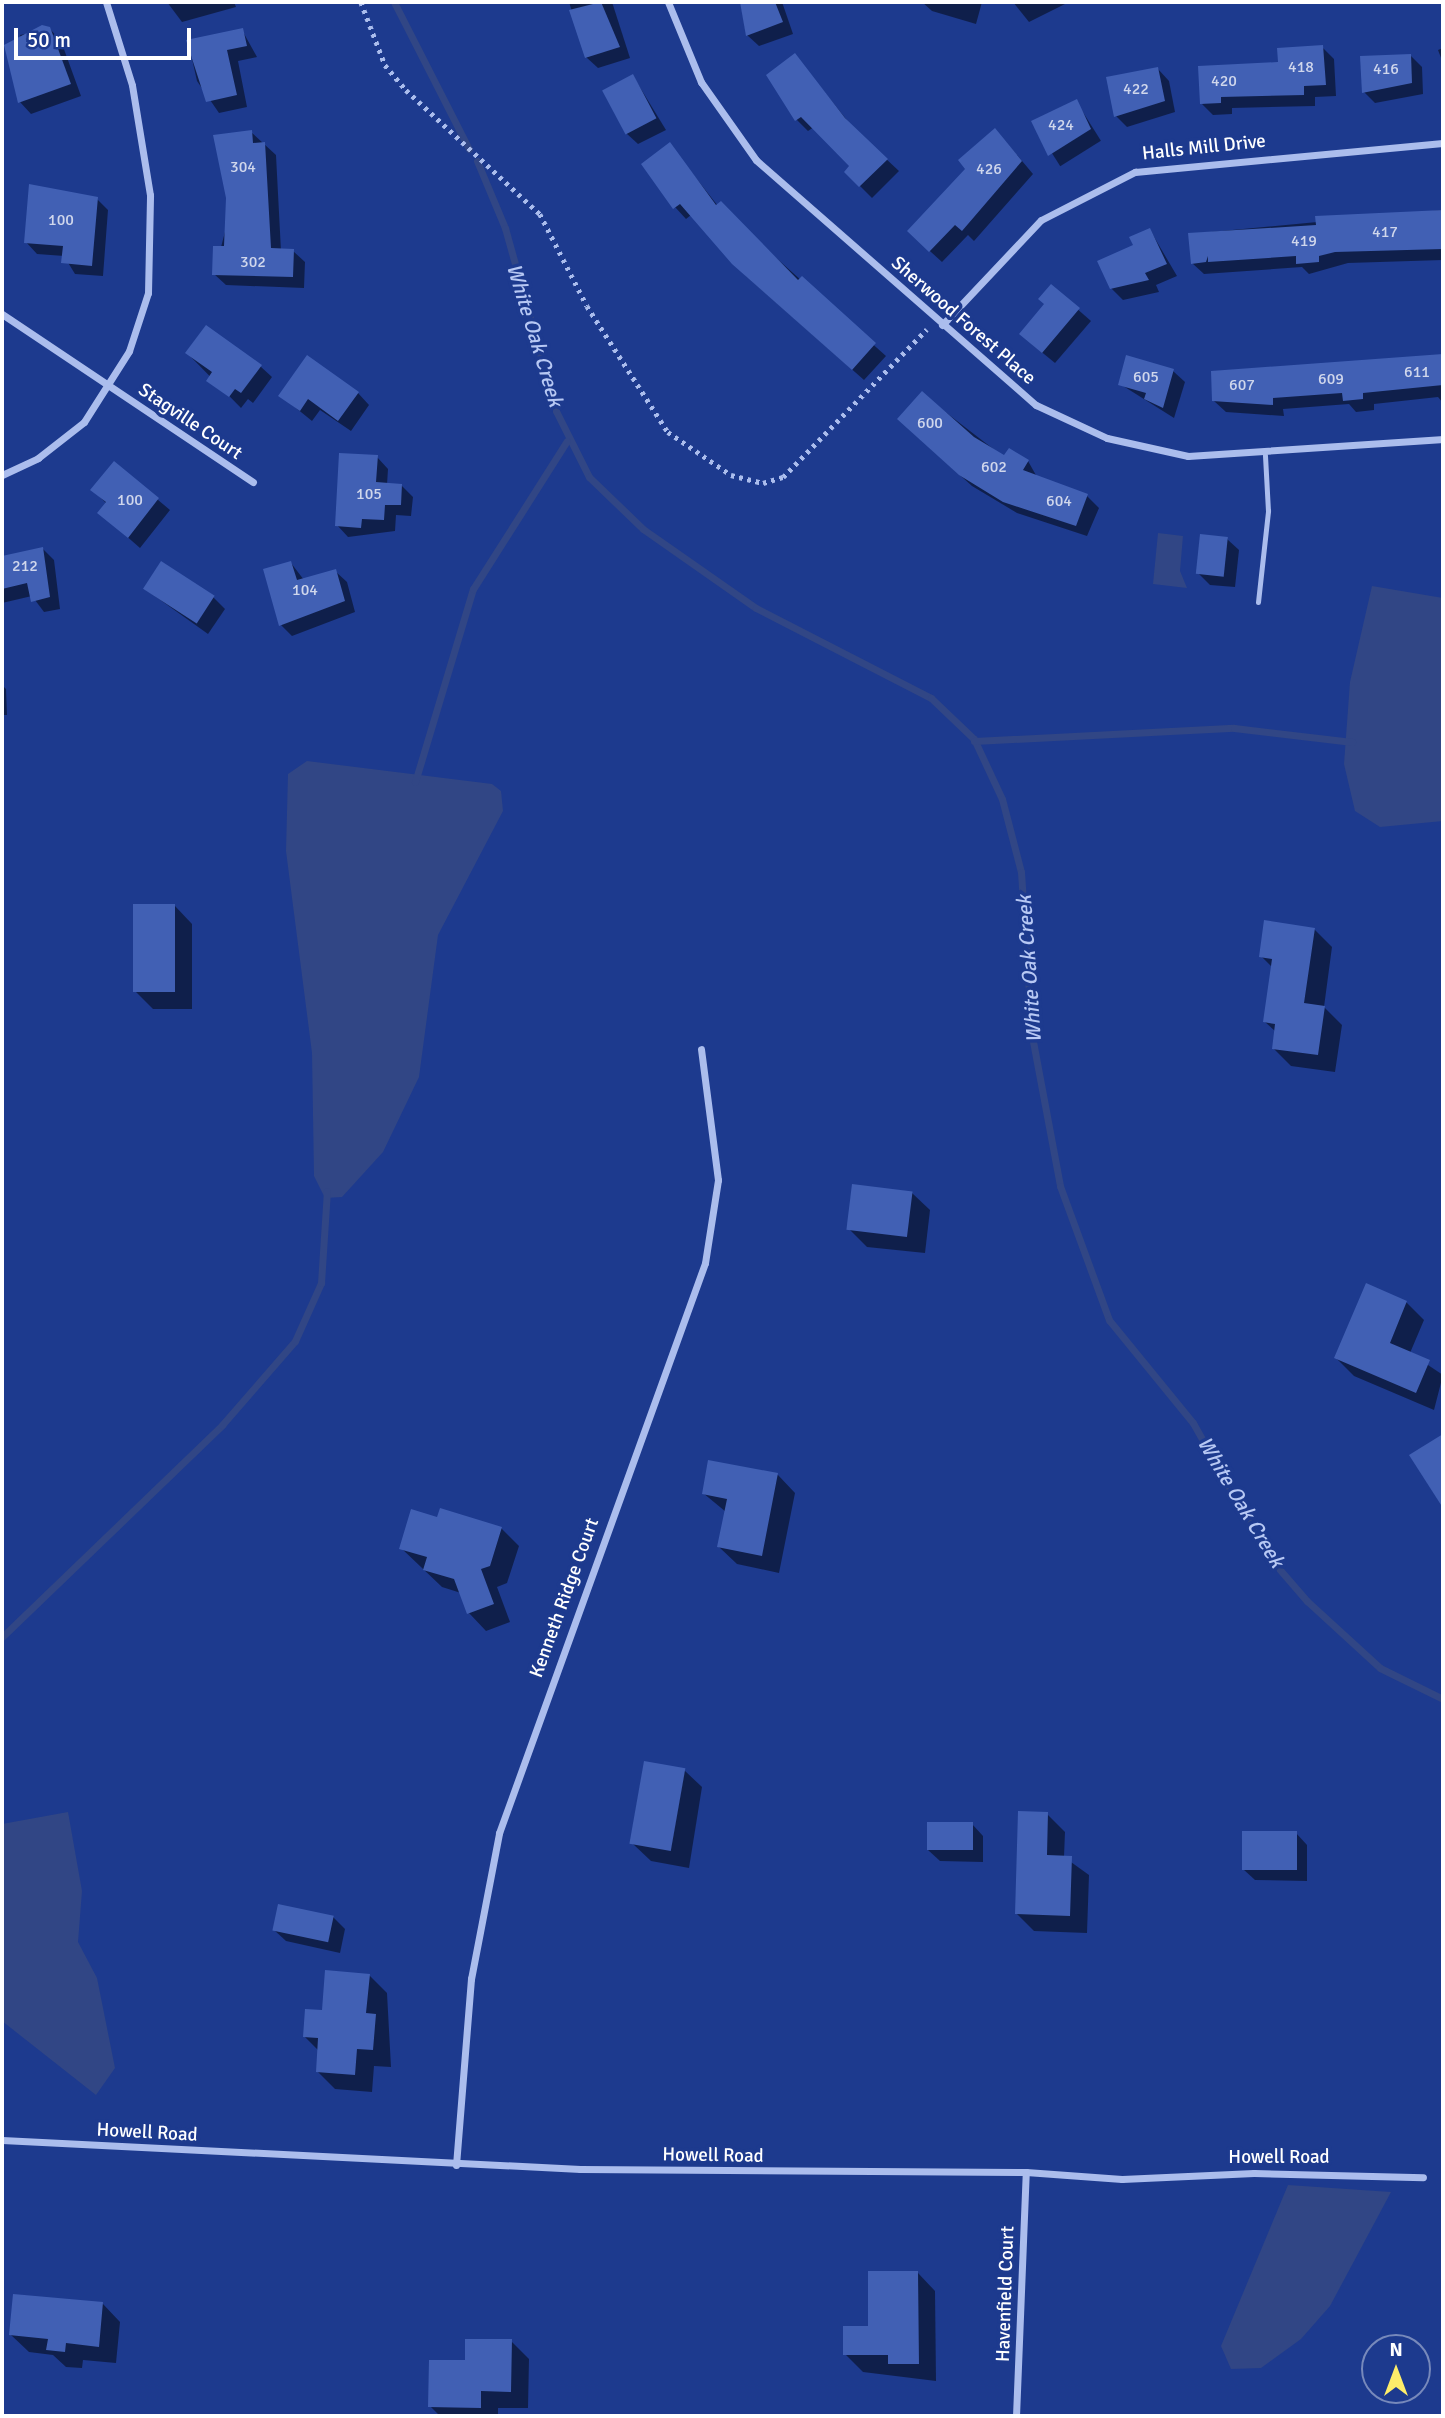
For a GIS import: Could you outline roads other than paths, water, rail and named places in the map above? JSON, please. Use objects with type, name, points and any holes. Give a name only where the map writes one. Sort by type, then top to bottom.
[{"type":"street","points":[[2,475],[63,441],[110,387],[141,322],[153,228],[132,85],[106,2]]},
{"type":"street","name":"Sherwood Forest Place","points":[[668,2],[701,82],[756,160],[1000,378],[1069,424],[1143,449],[1265,455],[1443,439]]},
{"type":"street","name":"Halls Mill Drive","points":[[942,325],[1041,220],[1135,172],[1443,142]]},
{"type":"street","name":"Stagville Court","points":[[2,314],[253,482]]},
{"type":"street","name":"Kenneth Ridge Court","points":[[456,2165],[471,1979],[499,1833],[705,1263],[718,1180],[701,1049]]},
{"type":"street","name":"Howell Road","points":[[2,2140],[456,2165],[1026,2172],[1122,2179],[1254,2173],[1423,2177]]},
{"type":"street","name":"Havenfield Court","points":[[1016,2416],[1026,2172]]},
{"type":"lane","points":[[1258,603],[1268,510],[1265,455]]},
{"type":"water","points":[[1158,533],[1183,536],[1180,571],[1187,588],[1153,584]]},
{"type":"water","points":[[1372,586],[1443,598],[1443,821],[1380,827],[1355,811],[1344,764],[1350,682]]},
{"type":"water","points":[[307,761],[492,784],[501,791],[503,811],[438,935],[419,1077],[383,1152],[342,1197],[325,1198],[314,1176],[312,1053],[286,851],[288,774]]},
{"type":"water","points":[[68,1812],[82,1891],[78,1942],[97,1978],[115,2068],[96,2095],[2,2021],[2,1824]]},
{"type":"water","points":[[1288,2185],[1391,2192],[1330,2306],[1301,2339],[1261,2368],[1231,2369],[1221,2346]]},
{"type":"waterway","name":"White Oak Creek","points":[[394,2],[469,149]]},
{"type":"waterway","name":"White Oak Creek","points":[[477,161],[505,228],[556,411],[589,477],[643,529],[756,608],[931,698],[974,739],[1002,799],[1021,872],[1032,1036],[1060,1186],[1109,1320],[1193,1423],[1268,1556],[1307,1601],[1380,1668],[1443,1699]]},
{"type":"waterway","points":[[415,782],[473,589],[567,441]]},
{"type":"waterway","points":[[974,741],[1234,728],[1352,742]]},
{"type":"waterway","points":[[2,1637],[222,1425],[295,1341],[321,1283],[327,1191]]}]
